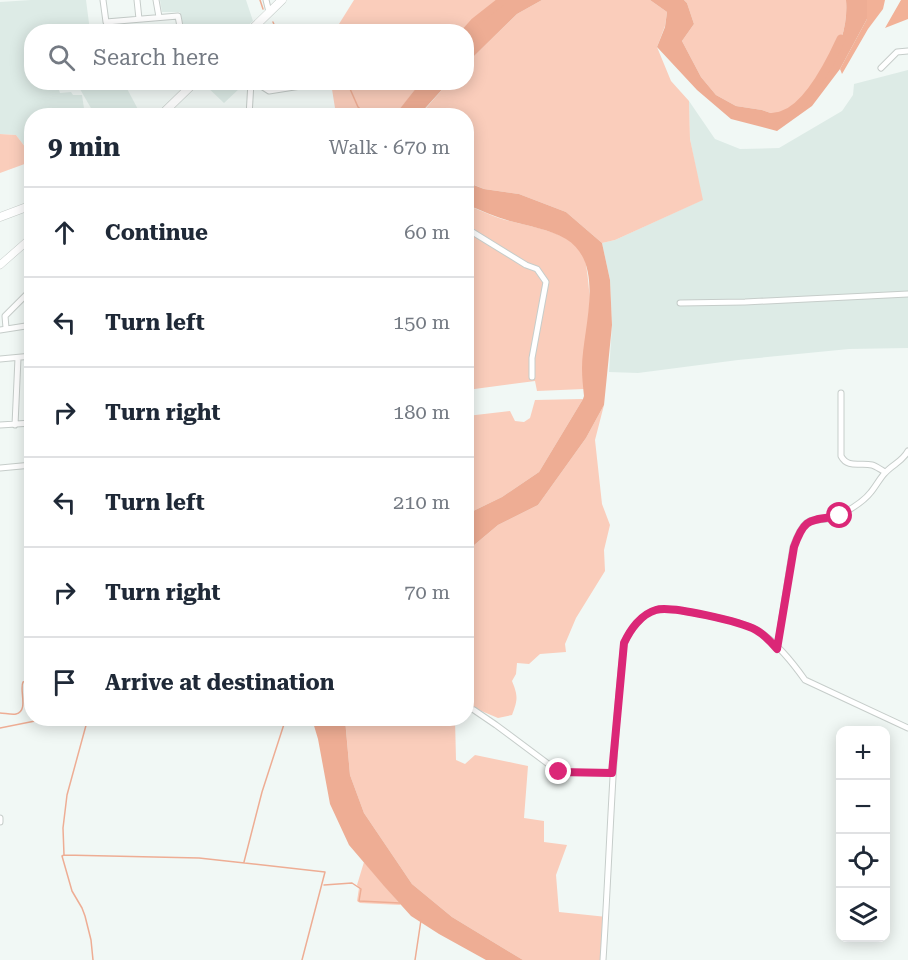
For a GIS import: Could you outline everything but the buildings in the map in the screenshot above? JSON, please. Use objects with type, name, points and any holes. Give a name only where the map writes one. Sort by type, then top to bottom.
[{"type":"highway","points":[[257,24],[282,0]]},
{"type":"highway","points":[[168,108],[187,90]]},
{"type":"highway","points":[[0,217],[24,208]]},
{"type":"main road","points":[[0,266],[24,244]]},
{"type":"street","points":[[103,0],[106,22],[178,16],[180,24]]},
{"type":"street","points":[[137,0],[139,19]]},
{"type":"street","points":[[156,0],[159,17]]},
{"type":"street","points":[[266,0],[269,12]]},
{"type":"street","points":[[880,68],[897,52],[908,51]]},
{"type":"street","points":[[249,108],[251,90]]},
{"type":"street","points":[[474,233],[526,265],[537,269],[546,282],[532,358],[532,377]]},
{"type":"street","points":[[680,303],[908,294]]},
{"type":"street","points":[[24,297],[6,316],[3,329],[24,326]]},
{"type":"street","points":[[0,359],[24,357]]},
{"type":"street","points":[[15,425],[18,358]]},
{"type":"street","points":[[841,393],[841,456],[843,461],[850,465],[873,465],[885,472]]},
{"type":"street","points":[[0,425],[24,424]]},
{"type":"street","points":[[777,649],[794,547],[804,524],[812,520],[840,516],[870,494],[885,472],[903,459],[908,451]]},
{"type":"street","points":[[0,468],[24,466]]},
{"type":"street","points":[[603,960],[608,894],[612,773],[624,643],[628,633],[645,615],[657,609],[671,609],[741,623],[765,635],[795,665],[805,680],[908,729]]},
{"type":"street","points":[[474,710],[559,772],[612,773]]},
{"type":"shaded area","points":[[86,0],[89,24],[24,24],[24,90],[59,90],[60,93],[71,92],[73,95],[82,95],[84,108],[24,108],[24,145],[16,135],[0,134],[0,2]]},
{"type":"shaded area","points":[[160,0],[246,0],[253,21],[250,24],[183,24],[180,12],[162,12]]},
{"type":"shaded area","points":[[354,0],[499,0],[491,5],[474,24],[339,24]]},
{"type":"shaded area","points":[[499,0],[542,0],[517,14],[474,56],[474,24],[491,5]]},
{"type":"shaded area","points":[[542,0],[650,0],[667,12],[665,26],[657,47],[671,81],[689,101],[690,139],[703,200],[615,240],[602,243],[566,212],[519,194],[484,189],[474,185],[474,108],[426,108],[442,90],[474,90],[474,56],[517,14]]},
{"type":"shaded area","points":[[650,0],[684,0],[687,3],[694,24],[682,41],[701,77],[716,95],[736,106],[762,110],[782,117],[808,95],[829,66],[843,34],[846,0],[867,0],[867,19],[840,69],[812,106],[777,131],[731,119],[697,90],[657,47],[665,27],[667,12]]},
{"type":"shaded area","points":[[684,0],[846,0],[846,17],[843,34],[829,66],[808,95],[782,117],[762,110],[736,106],[716,95],[701,77],[682,41],[694,24]]},
{"type":"shaded area","points":[[867,0],[885,0],[883,9],[868,29],[842,74],[840,69],[867,19]]},
{"type":"shaded area","points":[[901,0],[908,0],[908,19],[885,28]]},
{"type":"shaded area","points":[[908,70],[908,348],[849,349],[638,373],[609,372],[612,325],[610,280],[602,243],[615,240],[702,200],[690,139],[689,101],[715,139],[740,149],[779,148],[842,111],[853,95],[854,84]]},
{"type":"shaded area","points":[[80,90],[128,90],[137,108],[91,108]]},
{"type":"shaded area","points":[[210,90],[238,90],[224,103]]},
{"type":"shaded area","points":[[332,90],[415,90],[401,108],[335,108]]},
{"type":"shaded area","points":[[415,90],[442,90],[425,108],[400,108]]},
{"type":"shaded area","points":[[0,134],[16,135],[24,145],[24,164],[0,173]]},
{"type":"shaded area","points":[[474,185],[484,189],[519,194],[566,212],[602,243],[610,280],[612,325],[604,405],[586,438],[538,505],[498,525],[474,545],[474,511],[502,497],[539,472],[584,396],[582,368],[589,299],[586,264],[578,250],[566,239],[538,228],[474,208]]},
{"type":"shaded area","points":[[474,208],[499,218],[559,235],[576,245],[584,255],[590,306],[584,357],[584,389],[537,391],[535,381],[474,389]]},
{"type":"shaded area","points":[[583,399],[539,472],[502,497],[474,511],[474,415],[510,411],[515,421],[524,422],[530,418],[535,400]]},
{"type":"shaded area","points":[[604,405],[595,440],[602,504],[610,525],[604,550],[605,571],[576,618],[565,644],[566,652],[540,654],[529,664],[517,663],[516,674],[512,681],[516,698],[514,710],[512,715],[498,718],[474,708],[474,545],[498,525],[538,505],[586,438]]},
{"type":"shaded area","points":[[314,726],[346,726],[350,775],[364,813],[412,884],[452,917],[523,960],[486,960],[411,916],[349,845],[330,804]]},
{"type":"shaded area","points":[[346,726],[455,726],[456,760],[465,764],[475,755],[528,766],[524,818],[544,821],[544,842],[567,845],[556,875],[559,912],[607,917],[604,960],[523,960],[452,917],[412,884],[364,813],[350,775]]},
{"type":"shaded area","points":[[364,862],[401,905],[357,901],[359,888],[357,885]]},
{"type":"waterway","points":[[260,0],[263,9]]},
{"type":"waterway","points":[[473,24],[503,0]]},
{"type":"waterway","points":[[769,118],[783,115],[801,103],[818,83],[841,39]]},
{"type":"waterway","points":[[351,90],[359,108]]},
{"type":"waterway","points":[[0,713],[20,712],[23,705],[22,686],[24,682]]},
{"type":"waterway","points":[[0,728],[24,723]]},
{"type":"waterway","points":[[86,726],[67,795],[63,828],[64,855],[62,856],[72,891],[85,916],[93,960]]},
{"type":"waterway","points":[[244,862],[262,792],[283,726]]},
{"type":"waterway","points":[[64,855],[199,858],[325,872],[302,960]]},
{"type":"waterway","points":[[324,885],[352,883],[361,889],[359,901],[400,903]]},
{"type":"waterway","points":[[415,960],[421,920]]},
{"type":"route","points":[[559,772],[612,773],[624,643],[628,633],[645,615],[657,609],[671,609],[741,623],[765,635],[777,649],[794,547],[799,533],[804,524],[812,520],[840,516]]}]
